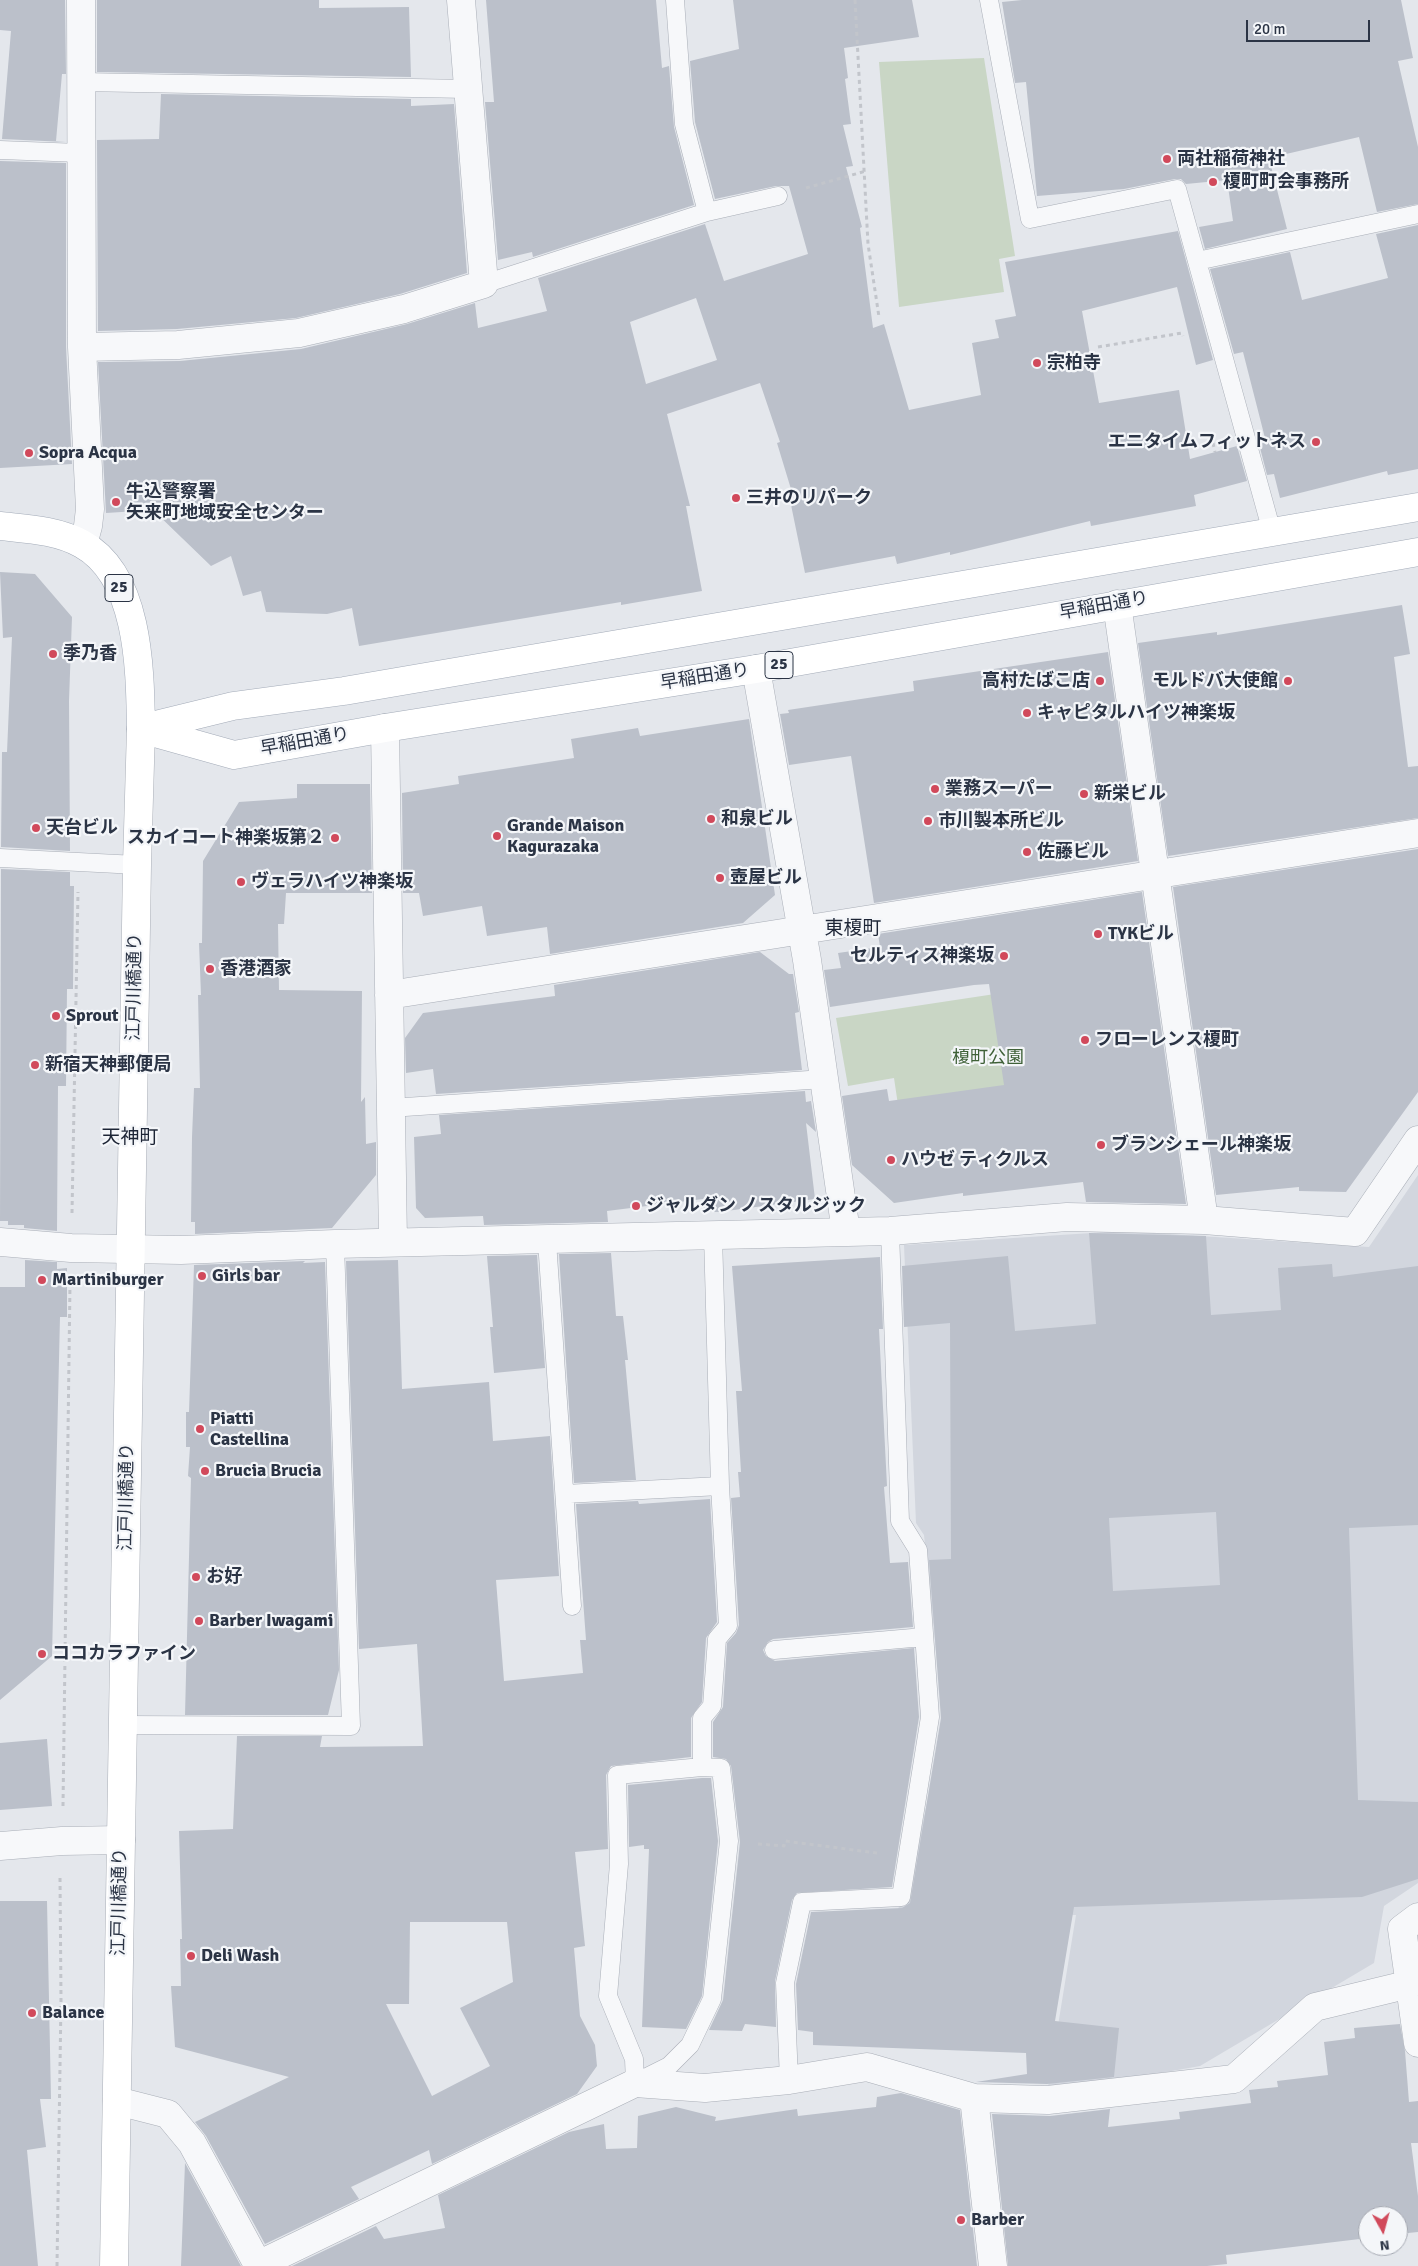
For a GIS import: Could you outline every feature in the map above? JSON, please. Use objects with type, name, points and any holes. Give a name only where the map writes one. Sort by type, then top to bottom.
[{"type":"main road","points":[[141,728],[233,706],[354,690],[1418,507]]},
{"type":"main road","name":"25","points":[[0,526],[59,534],[83,544],[102,561],[116,581],[127,606],[135,634],[140,663],[141,728]]},
{"type":"main road","name":"早稲田通り","points":[[141,728],[234,755],[386,728],[756,669],[1117,604],[1418,555]]},
{"type":"main road","name":"江戸川橋通り","points":[[114,2266],[130,1250],[141,728]]},
{"type":"street","points":[[81,0],[82,347],[90,509],[83,544]]},
{"type":"street","points":[[82,347],[178,345],[299,333],[404,308],[484,284],[461,0]]},
{"type":"street","points":[[1117,604],[1204,1220]]},
{"type":"street","points":[[756,669],[802,930],[846,1232]]},
{"type":"street","points":[[386,728],[393,1242]]},
{"type":"street","points":[[389,995],[1418,832]]},
{"type":"street","points":[[0,1242],[71,1248],[181,1250],[393,1242],[547,1241],[890,1231],[1067,1218],[1204,1220],[1355,1232],[1418,1140]]},
{"type":"street","points":[[0,1846],[62,1841],[121,1840]]},
{"type":"street","points":[[1418,1917],[1402,1929],[1418,2043]]},
{"type":"street","points":[[117,2101],[168,2114],[192,2143],[258,2266],[635,2083],[705,2088],[789,2080],[867,2066],[974,2098],[1048,2100],[1234,2079],[1315,2007],[1410,1984]]},
{"type":"street","points":[[974,2098],[993,2266]]},
{"type":"lane","points":[[675,0],[684,124],[706,212]]},
{"type":"lane","points":[[989,0],[1030,219],[1177,189],[1272,532]]},
{"type":"lane","points":[[81,82],[468,89]]},
{"type":"lane","points":[[0,150],[80,153]]},
{"type":"lane","points":[[484,284],[706,212],[778,196]]},
{"type":"lane","points":[[1197,261],[1418,214]]},
{"type":"lane","points":[[0,858],[137,865]]},
{"type":"lane","points":[[390,1108],[824,1079]]},
{"type":"lane","points":[[789,2080],[785,1983],[802,1902],[901,1897],[930,1717],[918,1550],[900,1521],[890,1231]]},
{"type":"lane","points":[[702,1767],[702,1718],[712,1706],[716,1639],[728,1626],[720,1486],[713,1235]]},
{"type":"lane","points":[[547,1241],[572,1606]]},
{"type":"lane","points":[[123,1724],[351,1726],[335,1244]]},
{"type":"lane","points":[[565,1494],[720,1486]]},
{"type":"lane","points":[[774,1650],[924,1637]]},
{"type":"lane","points":[[702,1767],[720,1768],[729,1841],[712,1999],[690,2045],[669,2066],[635,2083],[634,2059],[608,1996],[619,1864],[616,1775],[702,1767]]},
{"type":"path","points":[[855,0],[866,171],[868,244],[879,317]]},
{"type":"path","points":[[778,196],[866,171]]},
{"type":"path","points":[[1098,347],[1182,332],[1185,342]]},
{"type":"path","points":[[1210,434],[1215,452]]},
{"type":"path","points":[[57,2266],[64,1574],[78,863]]},
{"type":"path","points":[[729,1841],[784,1846],[785,1841],[907,1857]]},
{"type":"shaded area","points":[[1418,1175],[1418,1883],[1384,1906],[1374,1963],[1200,2066],[1047,2093],[1076,1915],[896,1914],[909,1882],[944,1729],[924,1535],[916,1523],[904,1245],[1123,1231],[1369,1247]]},
{"type":"green space","points":[[984,58],[1015,256],[999,259],[1004,292],[899,307],[879,62]]},
{"type":"green space","name":"榎町公園","points":[[1048,986],[1067,1111],[902,1132],[894,1078],[848,1086],[836,1018]]},
{"type":"building","points":[[0,0],[65,0],[66,74],[62,74],[56,141],[66,142],[2,139],[11,31],[0,30]]},
{"type":"building","points":[[97,0],[319,0],[319,8],[409,7],[411,77],[97,72]]},
{"type":"building","points":[[486,0],[656,0],[662,68],[669,66],[674,127],[694,205],[533,257],[532,252],[498,260],[485,102],[494,102]]},
{"type":"building","points":[[733,0],[912,0],[919,37],[844,48],[848,78],[845,79],[851,124],[843,125],[853,166],[846,167],[862,227],[860,228],[873,328],[884,324],[909,410],[981,395],[972,343],[999,338],[995,320],[1016,316],[1005,262],[1178,231],[1213,360],[1196,365],[1177,287],[1082,311],[1099,403],[1179,390],[1190,459],[1237,446],[1247,481],[1194,495],[1196,506],[1091,526],[1090,521],[950,555],[950,552],[897,564],[895,556],[805,573],[790,500],[794,499],[777,443],[780,442],[760,383],[667,414],[690,506],[686,506],[702,591],[621,605],[621,602],[359,646],[352,608],[327,614],[266,612],[261,591],[243,596],[231,556],[211,566],[153,510],[106,513],[98,362],[180,361],[301,349],[407,324],[475,303],[478,328],[547,311],[538,278],[705,224],[724,281],[808,254],[789,186],[776,186],[715,199],[695,122],[690,61],[739,49]],"holes":[[[696,298],[717,360],[646,384],[630,322]]]},
{"type":"building","points":[[1022,0],[1401,0],[1413,58],[1398,61],[1418,147],[1418,204],[1377,212],[1359,137],[1269,158],[1287,229],[1205,249],[1199,227],[1233,221],[1227,180],[1186,184],[1181,179],[1175,179],[1124,189],[1037,196],[1026,82],[1015,83],[1002,2]]},
{"type":"building","points":[[161,94],[411,99],[411,106],[454,104],[467,273],[400,294],[296,318],[177,329],[98,331],[97,140],[159,139]]},
{"type":"building","points":[[0,161],[66,163],[66,347],[72,464],[0,468]]},
{"type":"building","points":[[1418,225],[1418,469],[1388,475],[1387,471],[1280,498],[1274,474],[1267,475],[1258,440],[1265,438],[1243,352],[1234,354],[1210,269],[1290,252],[1302,300],[1388,278],[1376,234]]},
{"type":"building","points":[[0,572],[35,574],[72,617],[69,701],[70,851],[1,847],[2,752],[7,752],[12,637],[3,638]]},
{"type":"building","points":[[1402,605],[1410,654],[1394,657],[1408,767],[1418,766],[1418,818],[1168,856],[1138,643],[1217,632],[1217,635]]},
{"type":"building","points":[[1108,652],[1138,861],[874,903],[851,756],[789,765],[780,714],[789,713],[788,710],[914,691],[913,681]]},
{"type":"building","points":[[749,719],[775,895],[743,923],[550,954],[547,927],[487,936],[482,906],[423,916],[419,893],[403,893],[402,793],[459,784],[458,776],[574,758],[571,739],[638,728],[640,736]]},
{"type":"building","points":[[297,784],[370,784],[372,893],[286,893],[284,924],[278,924],[279,990],[362,991],[361,1102],[365,1097],[366,1144],[376,1142],[376,1175],[332,1228],[195,1234],[195,1222],[191,1222],[192,1137],[194,1088],[200,1088],[198,995],[201,995],[199,943],[202,943],[203,861],[239,802],[297,798]]},
{"type":"building","points":[[1418,849],[1418,1092],[1346,1192],[1299,1191],[1299,1187],[1216,1195],[1173,887]]},
{"type":"building","points":[[1,869],[70,872],[70,886],[74,886],[73,989],[67,989],[66,1086],[58,1086],[57,1231],[24,1228],[24,1225],[8,1225],[8,1221],[0,1221]]},
{"type":"building","points":[[1142,892],[1186,1204],[1086,1202],[1083,1182],[963,1196],[963,1193],[894,1203],[852,1165],[842,1096],[887,1089],[889,1101],[1004,1085],[989,984],[830,1007],[824,970],[841,968],[838,953],[880,947],[878,934]]},
{"type":"building","points":[[760,952],[789,974],[793,974],[799,1012],[795,1013],[802,1070],[436,1094],[433,1069],[406,1073],[405,1038],[423,1013],[555,996],[554,985]]},
{"type":"building","points":[[805,1091],[806,1102],[811,1101],[816,1132],[806,1123],[815,1199],[719,1212],[704,1212],[703,1199],[607,1211],[608,1222],[484,1225],[483,1216],[425,1218],[416,1208],[414,1137],[441,1134],[439,1115]]},
{"type":"building","points":[[1089,1233],[1206,1236],[1211,1315],[1281,1310],[1278,1268],[1332,1264],[1333,1277],[1418,1266],[1418,1525],[1349,1528],[1358,1800],[1418,1802],[1418,1879],[1362,1897],[1074,1907],[1055,2021],[1119,2028],[1114,2077],[1047,2084],[976,2082],[1027,2074],[1026,2053],[813,2045],[813,2032],[798,2030],[796,1984],[811,1912],[902,1908],[910,1903],[941,1718],[929,1560],[951,1559],[950,1323],[904,1327],[902,1266],[1008,1256],[1015,1331],[1096,1324]],"holes":[[[1216,1512],[1220,1585],[1113,1591],[1109,1518]]]},
{"type":"building","points":[[611,1253],[616,1316],[623,1316],[628,1360],[625,1360],[636,1480],[574,1483],[559,1254]]},
{"type":"building","points":[[537,1255],[545,1368],[494,1373],[490,1327],[493,1327],[487,1256]]},
{"type":"building","points":[[880,1257],[883,1329],[879,1329],[887,1486],[884,1487],[890,1563],[908,1562],[913,1627],[773,1639],[768,1642],[763,1650],[766,1656],[775,1661],[914,1648],[919,1717],[892,1887],[797,1893],[792,1900],[775,1981],[776,2027],[745,2024],[742,2031],[709,2030],[723,2000],[740,1842],[731,1766],[726,1759],[713,1757],[713,1722],[723,1707],[727,1643],[736,1633],[739,1625],[731,1498],[740,1497],[738,1472],[741,1472],[736,1391],[742,1391],[732,1266]]},
{"type":"building","points":[[25,1260],[57,1262],[57,1269],[67,1268],[67,1317],[60,1317],[52,1656],[0,1700],[0,1287],[25,1287]]},
{"type":"building","points":[[398,1260],[402,1389],[489,1382],[493,1441],[550,1436],[559,1576],[496,1580],[504,1681],[583,1673],[580,1640],[586,1640],[576,1504],[638,1501],[639,1504],[710,1499],[717,1622],[706,1638],[702,1702],[691,1718],[691,1757],[611,1766],[606,1775],[608,1849],[575,1852],[585,1946],[574,1948],[580,2016],[595,2045],[597,2066],[577,2094],[432,2164],[429,2150],[351,2187],[359,2199],[265,2244],[206,2136],[195,2122],[289,2077],[175,2047],[171,1986],[181,1986],[180,1939],[182,1939],[179,1831],[233,1829],[237,1736],[322,1736],[320,1747],[423,1746],[417,1644],[359,1649],[346,1261]],"holes":[[[410,1922],[507,1922],[513,1982],[460,2008],[490,2066],[432,2096],[386,2004],[409,2004]]]},
{"type":"building","points":[[305,1261],[303,1263],[325,1262],[339,1670],[328,1715],[185,1715],[191,1478],[188,1476],[190,1447],[186,1447],[186,1412],[189,1412],[194,1265]]},
{"type":"building","points":[[47,1739],[52,1806],[0,1810],[0,1743]]},
{"type":"building","points":[[711,1778],[718,1841],[702,1996],[686,2029],[642,2027],[649,1849],[644,1849],[644,1845],[629,1847],[628,1785]]},
{"type":"building","points":[[0,1901],[47,1901],[51,2099],[40,2099],[46,2147],[27,2150],[38,2266],[0,2266]]},
{"type":"building","points":[[1400,2024],[1405,2051],[1409,2102],[1418,2101],[1418,2143],[1411,2143],[1418,2196],[1418,2232],[1408,2233],[1408,2206],[1358,2206],[1358,2239],[1226,2255],[1227,2264],[1207,2266],[1008,2266],[992,2114],[1050,2116],[1110,2109],[1108,2127],[1180,2119],[1179,2112],[1251,2103],[1249,2090],[1278,2087],[1277,2081],[1328,2075],[1324,2042],[1355,2038],[1354,2028]]},
{"type":"building","points":[[901,2093],[960,2110],[977,2266],[292,2266],[376,2226],[384,2239],[445,2228],[438,2195],[569,2132],[604,2124],[606,2149],[637,2148],[638,2116],[676,2107],[716,2117],[715,2121],[797,2109],[798,2116],[876,2107],[877,2097]]},
{"type":"building","points":[[185,2163],[241,2266],[181,2266]]},
{"type":"place","name":"両社稲荷神社","points":[[1167,159]]},
{"type":"place","name":"榎町町会事務所","points":[[1213,182]]},
{"type":"place","name":"宗柏寺","points":[[1037,363]]},
{"type":"place","name":"エニタイムフィットネス","points":[[1316,442]]},
{"type":"place","name":"Sopra Acqua","points":[[29,453]]},
{"type":"place","name":"三井のリパーク","points":[[736,498]]},
{"type":"place","name":"牛込警察署 矢来町地域安全センター","points":[[116,502]]},
{"type":"place","name":"季乃香","points":[[53,654]]},
{"type":"place","name":"高村たばこ店","points":[[1100,681]]},
{"type":"place","name":"モルドバ大使館","points":[[1288,681]]},
{"type":"place","name":"キャピタルハイツ神楽坂","points":[[1027,713]]},
{"type":"place","name":"業務スーパー","points":[[935,789]]},
{"type":"place","name":"新栄ビル","points":[[1084,794]]},
{"type":"place","name":"和泉ビル","points":[[711,819]]},
{"type":"place","name":"市川製本所ビル","points":[[928,821]]},
{"type":"place","name":"天台ビル","points":[[36,828]]},
{"type":"place","name":"Grande Maison Kagurazaka","points":[[497,836]]},
{"type":"place","name":"スカイコート神楽坂第２","points":[[335,838]]},
{"type":"place","name":"佐藤ビル","points":[[1027,852]]},
{"type":"place","name":"壺屋ビル","points":[[720,878]]},
{"type":"place","name":"ヴェラハイツ神楽坂","points":[[241,882]]},
{"type":"place","name":"TYKビル","points":[[1098,934]]},
{"type":"place","name":"セルティス神楽坂","points":[[1004,956]]},
{"type":"place","name":"香港酒家","points":[[210,969]]},
{"type":"place","name":"Sprout","points":[[56,1016]]},
{"type":"place","name":"フローレンス榎町","points":[[1085,1040]]},
{"type":"place","name":"新宿天神郵便局","points":[[35,1065]]},
{"type":"place","name":"ブランシェール神楽坂","points":[[1101,1145]]},
{"type":"place","name":"ハウゼ ティクルス","points":[[891,1160]]},
{"type":"place","name":"ジャルダン ノスタルジック","points":[[636,1206]]},
{"type":"place","name":"Girls bar","points":[[202,1276]]},
{"type":"place","name":"Martiniburger","points":[[42,1280]]},
{"type":"place","name":"Piatti Castellina","points":[[200,1429]]},
{"type":"place","name":"Brucia Brucia","points":[[205,1471]]},
{"type":"place","name":"お好","points":[[196,1577]]},
{"type":"place","name":"Barber Iwagami","points":[[199,1621]]},
{"type":"place","name":"ココカラファイン","points":[[42,1654]]},
{"type":"place","name":"Deli Wash","points":[[191,1956]]},
{"type":"place","name":"Balance","points":[[32,2013]]},
{"type":"place","name":"Barber","points":[[961,2220]]},
{"type":"district","name":"東榎町","points":[[853,929]]},
{"type":"district","name":"天神町","points":[[130,1138]]}]
